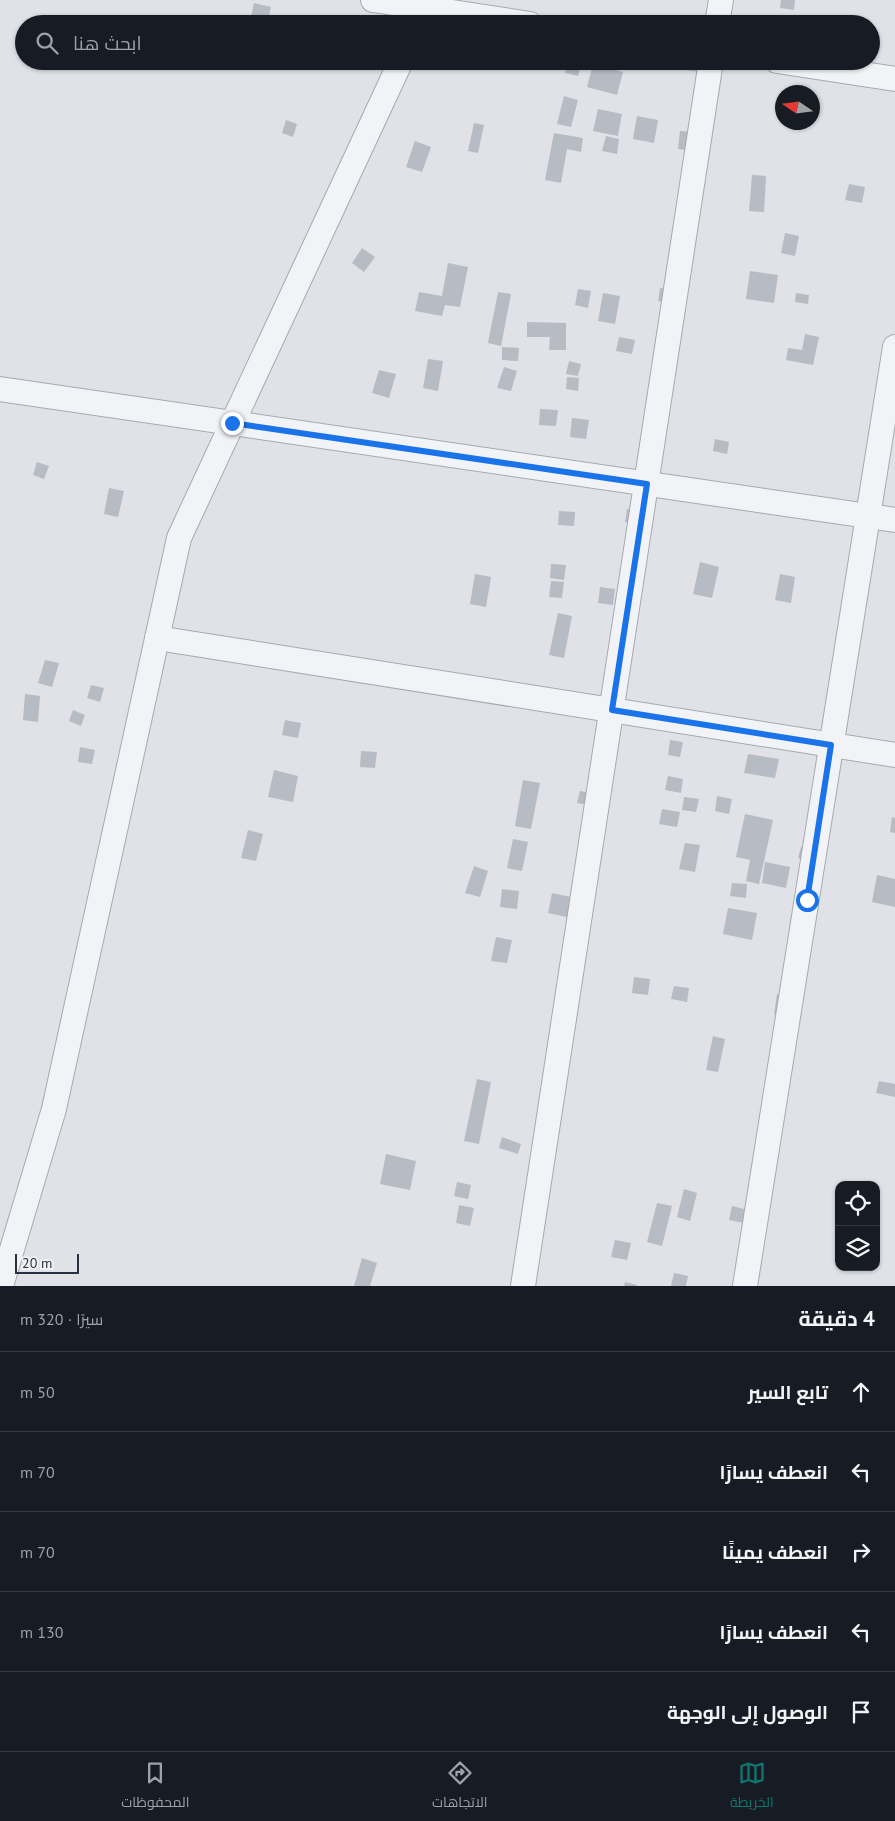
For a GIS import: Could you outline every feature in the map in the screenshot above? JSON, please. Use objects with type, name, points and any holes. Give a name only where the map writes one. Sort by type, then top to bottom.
[{"type":"street","points":[[373,0],[425,11],[457,15]]},
{"type":"street","points":[[718,15],[721,0]]},
{"type":"street","points":[[1,1286],[54,1109],[179,538],[397,70]]},
{"type":"street","points":[[524,1286],[711,70]]},
{"type":"street","points":[[836,70],[895,79]]},
{"type":"street","points":[[745,1286],[895,347]]},
{"type":"street","points":[[0,389],[895,520]]},
{"type":"street","points":[[157,638],[895,755]]},
{"type":"building","points":[[781,0],[795,0],[794,10],[780,8]]},
{"type":"building","points":[[254,3],[271,7],[269,15],[251,15]]},
{"type":"building","points":[[566,70],[580,70],[578,76],[565,73]]},
{"type":"building","points":[[591,70],[616,70],[623,72],[617,95],[587,87]]},
{"type":"building","points":[[564,96],[578,100],[571,127],[557,124]]},
{"type":"building","points":[[598,109],[622,114],[618,136],[593,131]]},
{"type":"building","points":[[637,116],[658,120],[654,143],[633,139]]},
{"type":"building","points":[[286,120],[297,124],[293,137],[282,133]]},
{"type":"building","points":[[474,123],[484,125],[478,153],[468,151]]},
{"type":"building","points":[[680,131],[695,132],[693,151],[678,149]]},
{"type":"building","points":[[554,133],[583,138],[581,152],[567,149],[561,183],[545,180]]},
{"type":"building","points":[[606,136],[619,139],[617,154],[602,151]]},
{"type":"building","points":[[415,141],[431,147],[422,172],[406,167]]},
{"type":"building","points":[[752,175],[766,176],[764,212],[749,211]]},
{"type":"building","points":[[849,184],[865,187],[862,203],[845,200]]},
{"type":"building","points":[[785,233],[799,236],[795,256],[781,253]]},
{"type":"building","points":[[362,248],[375,257],[364,272],[352,263]]},
{"type":"building","points":[[448,263],[468,267],[460,307],[445,305],[442,316],[415,311],[419,292],[442,296]]},
{"type":"building","points":[[750,271],[778,275],[774,303],[746,299]]},
{"type":"building","points":[[660,288],[674,290],[672,303],[658,301]]},
{"type":"building","points":[[578,289],[591,291],[588,308],[575,305]]},
{"type":"building","points":[[498,292],[511,294],[501,346],[488,343]]},
{"type":"building","points":[[603,293],[620,296],[615,324],[598,321]]},
{"type":"building","points":[[796,293],[809,295],[808,304],[795,302]]},
{"type":"building","points":[[527,322],[566,323],[566,350],[549,350],[550,337],[527,337]]},
{"type":"building","points":[[805,334],[819,337],[813,365],[786,360],[788,348],[802,350]]},
{"type":"building","points":[[619,337],[635,340],[632,354],[616,351]]},
{"type":"building","points":[[502,347],[519,348],[518,361],[502,360]]},
{"type":"building","points":[[428,359],[443,361],[438,391],[423,388]]},
{"type":"building","points":[[569,361],[581,364],[578,376],[566,374]]},
{"type":"building","points":[[504,367],[517,371],[511,391],[497,388]]},
{"type":"building","points":[[379,370],[396,374],[389,398],[372,393]]},
{"type":"building","points":[[567,377],[579,378],[578,391],[566,389]]},
{"type":"building","points":[[540,409],[558,410],[556,426],[539,425]]},
{"type":"building","points":[[572,418],[589,420],[586,439],[570,437]]},
{"type":"building","points":[[715,439],[729,442],[727,454],[713,451]]},
{"type":"building","points":[[37,462],[49,466],[44,479],[33,475]]},
{"type":"building","points":[[109,488],[124,491],[118,517],[104,514]]},
{"type":"building","points":[[627,509],[642,510],[640,524],[625,522]]},
{"type":"building","points":[[559,511],[575,512],[574,526],[558,525]]},
{"type":"building","points":[[700,562],[719,567],[712,598],[693,594]]},
{"type":"building","points":[[551,564],[566,565],[564,580],[550,578]]},
{"type":"building","points":[[475,574],[491,577],[486,607],[470,604]]},
{"type":"building","points":[[780,574],[795,577],[791,603],[775,600]]},
{"type":"building","points":[[551,581],[564,582],[562,598],[549,597]]},
{"type":"building","points":[[600,587],[615,589],[613,605],[598,603]]},
{"type":"building","points":[[558,613],[572,616],[564,658],[549,655]]},
{"type":"building","points":[[45,660],[59,663],[52,687],[38,683]]},
{"type":"building","points":[[91,685],[104,688],[100,702],[87,698]]},
{"type":"building","points":[[25,694],[40,696],[38,722],[23,720]]},
{"type":"building","points":[[73,710],[85,715],[81,726],[69,721]]},
{"type":"building","points":[[285,720],[301,723],[298,738],[282,735]]},
{"type":"building","points":[[670,740],[683,742],[680,757],[668,755]]},
{"type":"building","points":[[80,747],[95,750],[92,764],[78,762]]},
{"type":"building","points":[[361,751],[377,752],[375,768],[360,767]]},
{"type":"building","points":[[748,754],[779,759],[775,778],[744,773]]},
{"type":"building","points":[[274,770],[298,776],[293,802],[268,797]]},
{"type":"building","points":[[668,776],[683,779],[681,793],[665,790]]},
{"type":"building","points":[[523,780],[540,783],[531,829],[515,826]]},
{"type":"building","points":[[580,791],[598,794],[596,806],[577,803]]},
{"type":"building","points":[[717,796],[732,799],[729,814],[715,811]]},
{"type":"building","points":[[684,797],[699,799],[696,812],[682,810]]},
{"type":"building","points":[[662,809],[680,812],[677,827],[659,824]]},
{"type":"building","points":[[745,814],[773,820],[759,884],[746,881],[750,860],[736,857]]},
{"type":"building","points":[[892,817],[895,818],[895,833],[890,832]]},
{"type":"building","points":[[248,830],[263,834],[256,861],[241,858]]},
{"type":"building","points":[[513,839],[528,842],[522,871],[507,868]]},
{"type":"building","points":[[685,843],[700,845],[695,872],[679,869]]},
{"type":"building","points":[[801,847],[813,849],[811,861],[798,858]]},
{"type":"building","points":[[765,862],[790,867],[786,888],[762,883]]},
{"type":"building","points":[[474,866],[488,871],[480,897],[465,893]]},
{"type":"building","points":[[877,875],[895,879],[895,907],[872,902]]},
{"type":"building","points":[[732,883],[747,884],[746,898],[730,896]]},
{"type":"building","points":[[502,889],[519,891],[517,909],[500,907]]},
{"type":"building","points":[[552,893],[580,899],[576,919],[548,913]]},
{"type":"building","points":[[728,908],[757,913],[752,940],[723,934]]},
{"type":"building","points":[[496,937],[512,940],[507,963],[491,961]]},
{"type":"building","points":[[634,977],[650,979],[648,995],[632,993]]},
{"type":"building","points":[[674,986],[689,988],[687,1002],[671,999]]},
{"type":"building","points":[[777,994],[790,995],[787,1015],[774,1014]]},
{"type":"building","points":[[713,1036],[725,1039],[718,1072],[706,1070]]},
{"type":"building","points":[[477,1079],[491,1082],[479,1144],[464,1141]]},
{"type":"building","points":[[879,1081],[895,1084],[895,1097],[876,1093]]},
{"type":"building","points":[[502,1137],[521,1144],[518,1154],[499,1148]]},
{"type":"building","points":[[386,1154],[416,1161],[410,1190],[380,1184]]},
{"type":"building","points":[[457,1182],[471,1185],[468,1199],[454,1196]]},
{"type":"building","points":[[684,1189],[697,1193],[690,1221],[677,1217]]},
{"type":"building","points":[[657,1203],[672,1206],[662,1246],[647,1242]]},
{"type":"building","points":[[459,1205],[474,1208],[470,1226],[456,1223]]},
{"type":"building","points":[[732,1206],[752,1211],[749,1224],[729,1220]]},
{"type":"building","points":[[615,1240],[631,1243],[627,1260],[611,1257]]},
{"type":"building","points":[[362,1258],[377,1263],[370,1286],[354,1286]]},
{"type":"building","points":[[674,1273],[688,1276],[686,1286],[671,1286]]},
{"type":"building","points":[[625,1282],[637,1285],[637,1286],[624,1286]]},
{"type":"route","points":[[232,423],[647,484],[612,710],[831,745],[807,900]]}]
